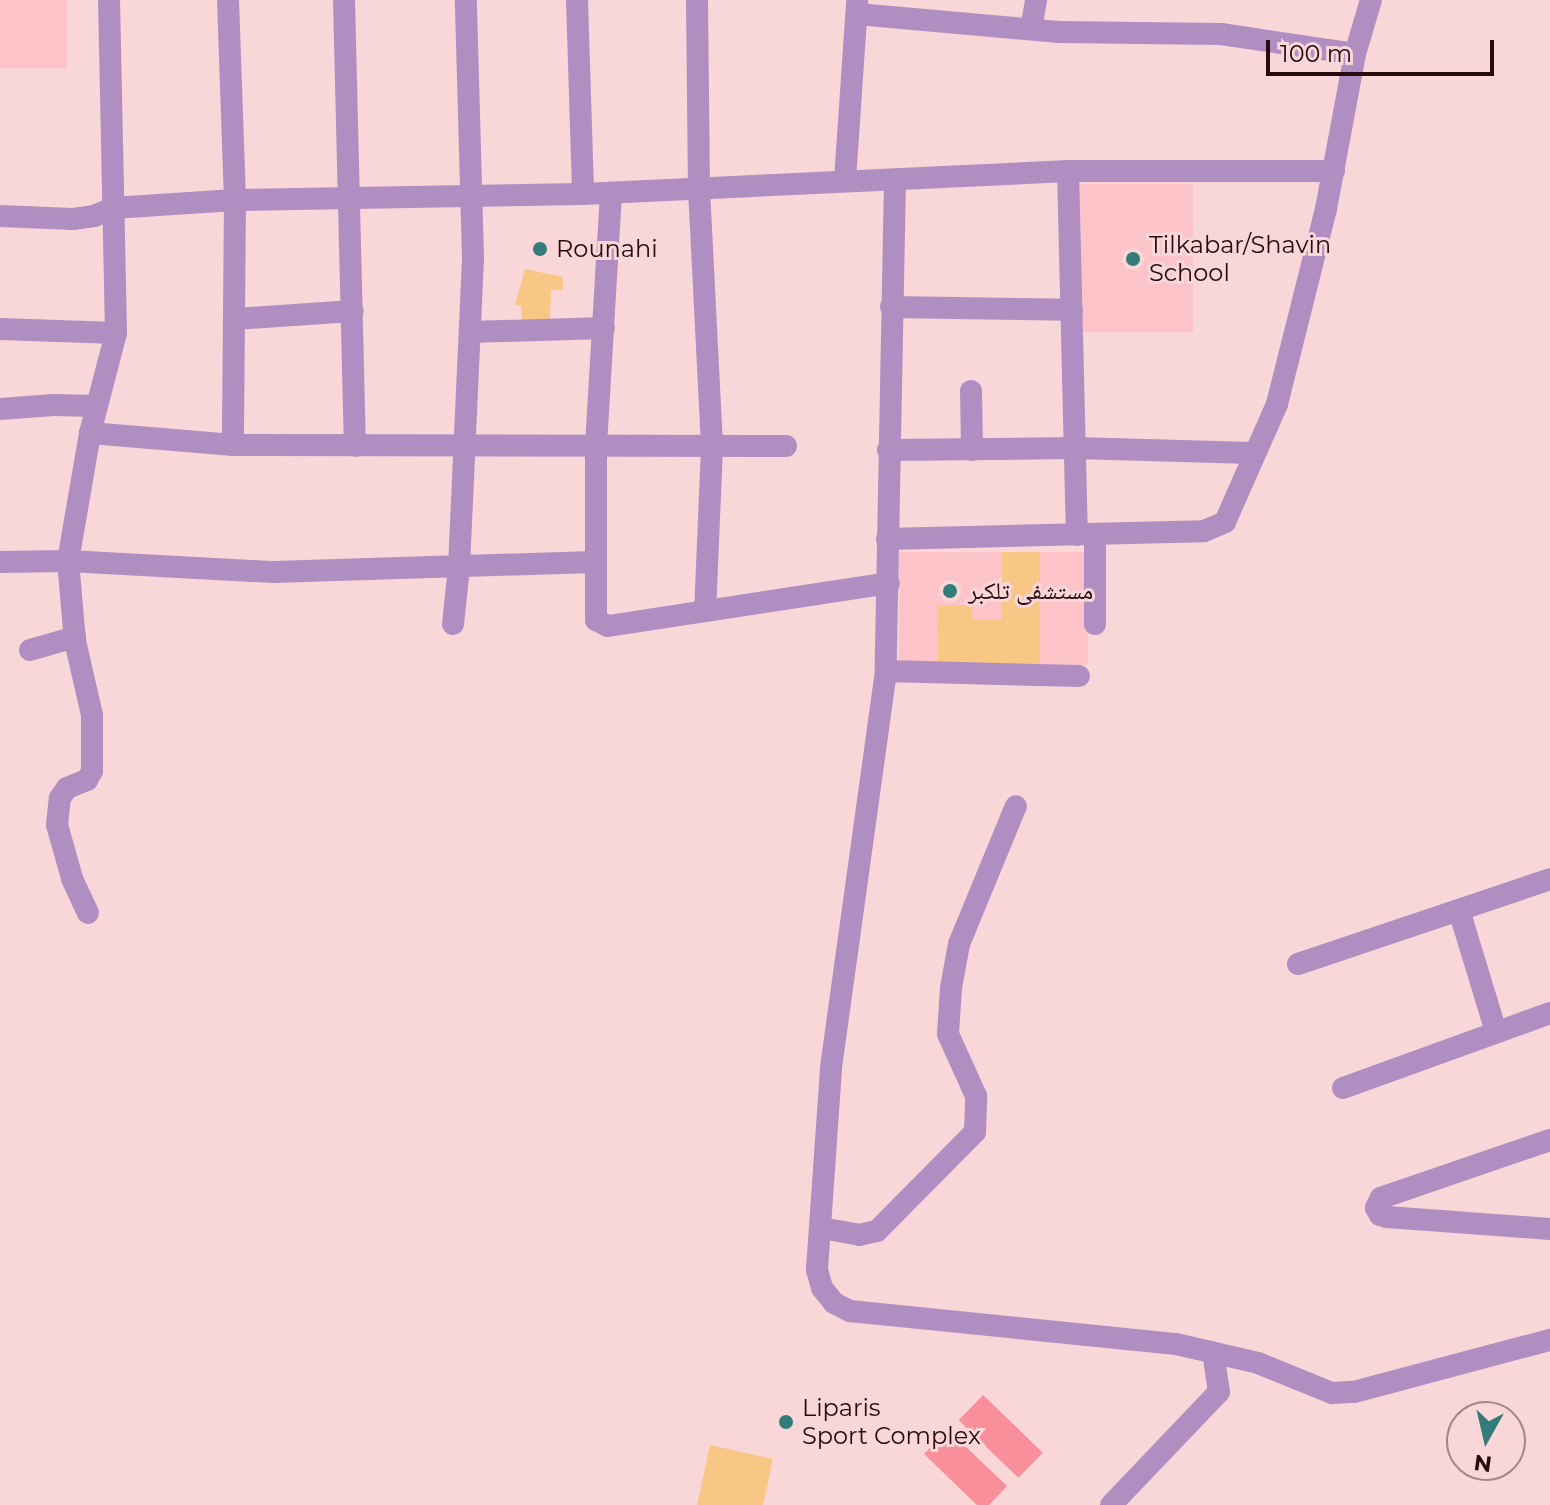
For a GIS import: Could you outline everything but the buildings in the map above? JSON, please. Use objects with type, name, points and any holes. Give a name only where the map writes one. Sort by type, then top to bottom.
[{"type":"street","points":[[88,913],[72,878],[57,825],[60,798],[67,788],[87,780],[92,771],[92,715],[75,637],[68,561],[90,433],[116,333],[109,0]]},
{"type":"street","points":[[228,0],[235,200],[233,445]]},
{"type":"street","points":[[344,0],[355,446]]},
{"type":"street","points":[[453,624],[459,567],[471,332],[472,196],[466,0]]},
{"type":"street","points":[[577,0],[583,194]]},
{"type":"street","points":[[697,0],[699,189],[712,447],[705,611]]},
{"type":"street","points":[[1031,29],[1036,0]]},
{"type":"street","points":[[887,539],[1086,535],[1217,528],[1232,510],[1252,453],[1277,404],[1334,171],[1355,54],[1371,0]]},
{"type":"street","points":[[845,180],[857,7],[1031,29],[1221,34],[1355,54]]},
{"type":"street","points":[[0,216],[73,219],[94,216],[113,208],[235,200],[583,194],[1068,171],[1334,171]]},
{"type":"street","points":[[1068,171],[1075,448],[1095,624]]},
{"type":"street","points":[[895,180],[886,671],[831,1069],[819,1280],[827,1296],[850,1311],[1158,1341],[1258,1363],[1321,1391],[1343,1393],[1550,1340]]},
{"type":"street","points":[[611,193],[596,444],[594,614],[603,625],[889,583]]},
{"type":"street","points":[[891,307],[1072,310]]},
{"type":"street","points":[[235,319],[353,311]]},
{"type":"street","points":[[471,332],[604,328]]},
{"type":"street","points":[[0,329],[116,333]]},
{"type":"street","points":[[971,391],[972,450]]},
{"type":"street","points":[[0,409],[96,406]]},
{"type":"street","points":[[90,433],[233,445],[786,446]]},
{"type":"street","points":[[888,450],[1075,448],[1252,453]]},
{"type":"street","points":[[0,562],[68,561],[274,572],[594,562]]},
{"type":"street","points":[[30,650],[75,637]]},
{"type":"street","points":[[886,671],[1079,676]]},
{"type":"street","points":[[821,1228],[859,1235],[877,1231],[975,1132],[978,1124],[976,1096],[948,1034],[951,988],[959,944],[1016,806]]},
{"type":"street","points":[[1298,964],[1550,879]]},
{"type":"street","points":[[1459,910],[1496,1032]]},
{"type":"street","points":[[1343,1088],[1550,1013]]},
{"type":"street","points":[[1550,1140],[1381,1198],[1376,1208],[1383,1217],[1550,1229]]},
{"type":"street","points":[[1111,1505],[1219,1392],[1213,1352]]},
{"type":"shaded area","points":[[0,0],[67,0],[67,68],[0,68]]},
{"type":"shaded area","name":"Tilkabar/Shavin School","points":[[1073,184],[1193,184],[1193,332],[1073,332]]},
{"type":"shaded area","points":[[525,269],[563,277],[563,290],[551,290],[550,319],[522,320],[521,305],[515,305]]},
{"type":"shaded area","points":[[899,552],[1088,552],[1088,665],[899,665]]},
{"type":"shaded area","points":[[1002,552],[1040,552],[1040,665],[938,665],[937,605],[972,605],[973,619],[1002,619]]},
{"type":"shaded area","points":[[983,1395],[1043,1453],[1018,1478],[959,1420]]},
{"type":"shaded area","points":[[948,1430],[1007,1486],[989,1505],[977,1505],[924,1454]]},
{"type":"shaded area","points":[[710,1445],[773,1459],[763,1505],[697,1505]]},
{"type":"place","name":"Rounahi","points":[[540,249]]},
{"type":"place","name":"Tilkabar/Shavin School","points":[[1133,259]]},
{"type":"place","name":"مستشفى تلكبر","points":[[950,591]]},
{"type":"place","name":"Liparis Sport Complex","points":[[786,1422]]}]
